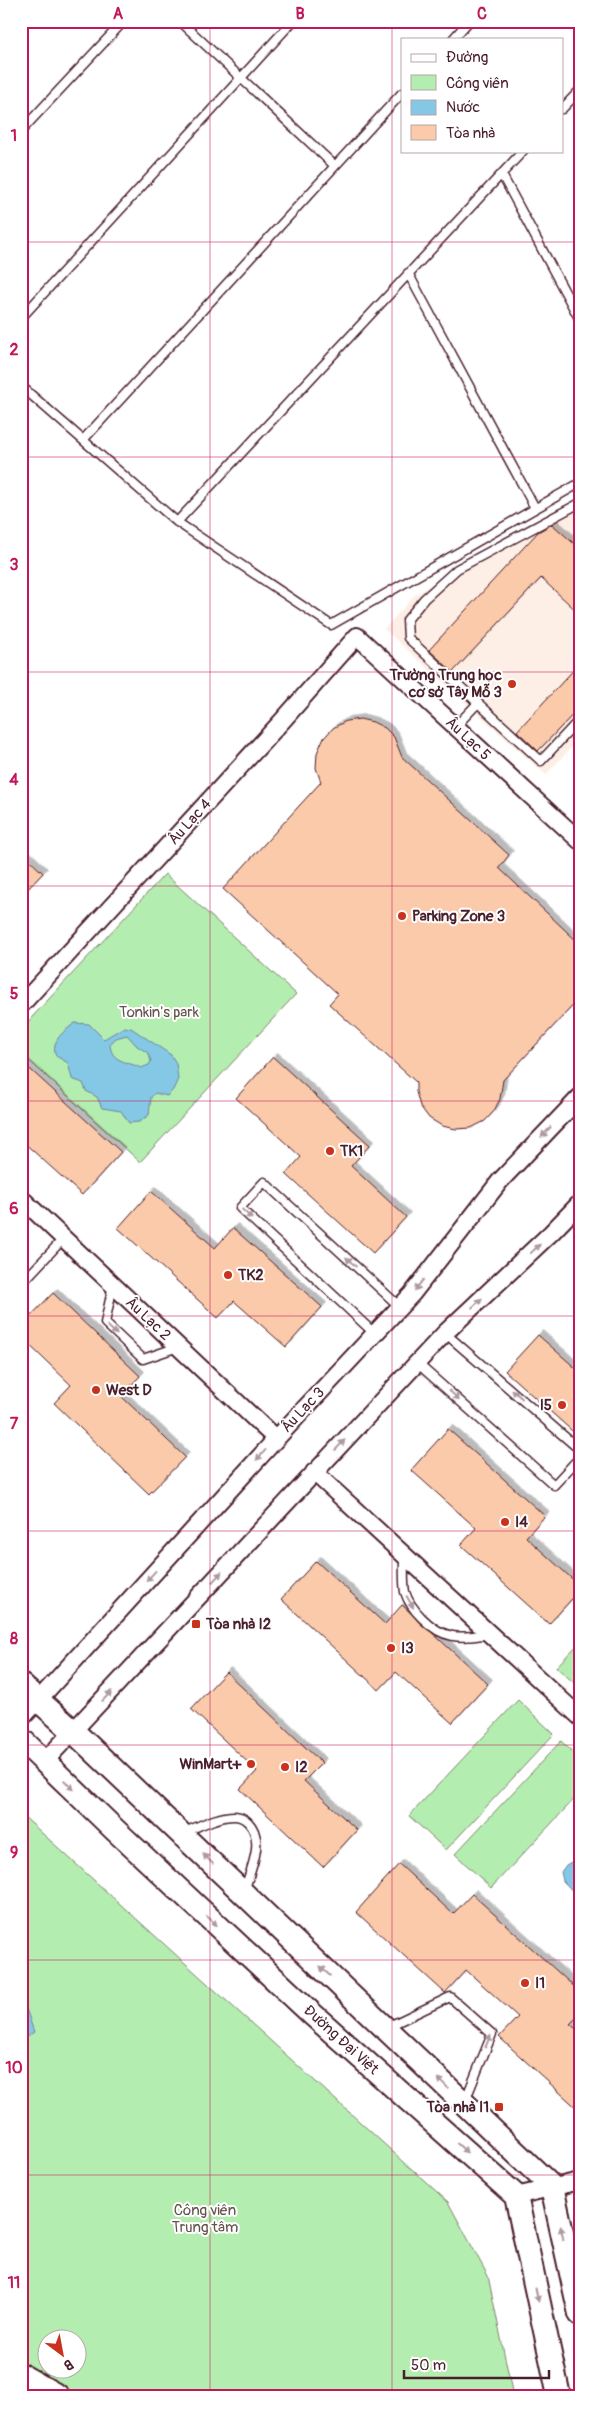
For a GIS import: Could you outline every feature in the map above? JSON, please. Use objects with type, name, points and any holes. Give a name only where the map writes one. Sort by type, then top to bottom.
[{"type":"street","name":"Âu Lạc 5","points":[[357,636],[580,841]]},
{"type":"street","name":"Âu Lạc 4","points":[[21,1005],[283,720],[357,636]]},
{"type":"street","name":"Âu Lạc 3","points":[[21,1719],[276,1439],[400,1307],[500,1181],[580,1097]]},
{"type":"street","name":"Âu Lạc 2","points":[[21,1198],[276,1439]]},
{"type":"street","points":[[45,1761],[445,1333],[580,1203]]},
{"type":"street","points":[[314,1472],[580,1717]]},
{"type":"street","points":[[21,1685],[181,1833],[552,2187],[580,2314]]},
{"type":"street","name":"Đường Đại Việt","points":[[21,1740],[311,2013],[516,2196]]},
{"type":"street","points":[[558,2396],[516,2196],[580,2181]]},
{"type":"street","points":[[21,2375],[58,2396]]},
{"type":"lane","points":[[21,131],[124,21]]},
{"type":"lane","points":[[180,21],[334,166]]},
{"type":"lane","points":[[21,318],[292,21]]},
{"type":"lane","points":[[454,38],[469,21]]},
{"type":"lane","points":[[564,107],[580,90]]},
{"type":"lane","points":[[83,440],[401,94]]},
{"type":"lane","points":[[177,522],[522,152]]},
{"type":"lane","points":[[502,175],[580,320]]},
{"type":"lane","points":[[408,273],[535,508]]},
{"type":"lane","points":[[21,386],[177,522],[331,625],[580,483]]},
{"type":"lane","points":[[580,503],[457,569],[424,599],[407,620],[408,638],[541,761],[580,719]]},
{"type":"lane","points":[[455,726],[478,703]]},
{"type":"lane","points":[[374,1334],[240,1208],[264,1182],[400,1307]]},
{"type":"lane","points":[[21,1284],[64,1238]]},
{"type":"lane","points":[[113,1285],[105,1323],[136,1353],[143,1359],[178,1347]]},
{"type":"lane","points":[[445,1333],[580,1450]]},
{"type":"lane","points":[[417,1363],[554,1485],[580,1457]]},
{"type":"lane","points":[[404,1555],[406,1594],[418,1614],[430,1626],[441,1634],[452,1636],[490,1634]]},
{"type":"lane","points":[[181,1833],[225,1817],[240,1817],[246,1820],[254,1831],[257,1845],[244,1893]]},
{"type":"lane","points":[[385,2028],[450,1997],[492,2034],[464,2103]]},
{"type":"shaded area","name":"Trường Trung học cơ sở Tây Mỗ 3","points":[[580,497],[580,738],[546,775],[384,629],[414,596],[455,568]]},
{"type":"green space","name":"Tonkin's park","points":[[165,874],[296,994],[140,1162],[21,1053],[21,1029]]},
{"type":"green space","points":[[580,1642],[580,1688],[556,1667]]},
{"type":"green space","points":[[518,1700],[554,1734],[446,1850],[409,1816]]},
{"type":"green space","points":[[561,1741],[580,1759],[580,1793],[491,1888],[455,1854]]},
{"type":"green space","name":"Công viên Trung tâm","points":[[21,1814],[448,2202],[488,2276],[513,2396],[72,2396],[46,2380],[88,2380],[88,2330],[38,2330],[38,2375],[21,2364]]},
{"type":"water","points":[[75,1023],[89,1024],[104,1039],[124,1027],[131,1028],[171,1055],[176,1063],[178,1079],[173,1090],[167,1096],[155,1093],[151,1097],[149,1115],[139,1122],[129,1123],[121,1111],[102,1108],[97,1097],[86,1091],[83,1083],[72,1079],[68,1063],[56,1056],[56,1041]],"holes":[[[127,1035],[137,1046],[148,1053],[151,1061],[149,1065],[141,1068],[117,1058],[113,1055],[110,1044],[116,1038]]]},
{"type":"water","points":[[580,1857],[580,1899],[563,1881],[561,1872],[566,1865]]},
{"type":"water","points":[[21,1994],[34,2032],[21,2041]]},
{"type":"building","points":[[552,524],[580,549],[580,614],[541,578],[453,672],[429,650],[538,532]]},
{"type":"building","points":[[580,663],[580,707],[538,751],[517,731]]},
{"type":"building","name":"Parking Zone 3","points":[[360,719],[373,722],[385,728],[394,737],[402,757],[509,855],[499,868],[580,944],[580,998],[503,1080],[500,1099],[494,1111],[485,1121],[471,1128],[456,1129],[442,1126],[429,1118],[420,1106],[416,1092],[416,1082],[329,1004],[338,994],[223,889],[321,782],[316,768],[317,753],[323,739],[333,728],[346,721]]},
{"type":"building","points":[[21,852],[43,873],[21,896]]},
{"type":"building","name":"TK1","points":[[273,1057],[370,1145],[351,1166],[406,1217],[373,1253],[286,1174],[301,1157],[236,1098]]},
{"type":"building","points":[[21,1061],[121,1152],[82,1195],[21,1140]]},
{"type":"building","name":"TK2","points":[[151,1191],[215,1248],[233,1228],[322,1307],[286,1347],[234,1301],[218,1318],[118,1228]]},
{"type":"building","name":"West D","points":[[53,1293],[140,1376],[121,1396],[185,1457],[149,1494],[54,1403],[71,1385],[21,1337],[21,1326]]},
{"type":"building","name":"I5","points":[[538,1335],[580,1372],[580,1438],[505,1371]]},
{"type":"building","name":"I4","points":[[448,1429],[545,1516],[526,1537],[580,1586],[580,1590],[549,1624],[461,1545],[476,1528],[411,1470]]},
{"type":"building","name":"I3","points":[[316,1561],[385,1624],[402,1605],[488,1684],[452,1723],[396,1672],[379,1690],[281,1599]]},
{"type":"building","name":"I2","points":[[226,1672],[322,1763],[304,1781],[357,1830],[323,1867],[240,1789],[257,1771],[191,1709]]},
{"type":"building","name":"I1","points":[[399,1864],[453,1914],[472,1894],[580,1992],[580,2014],[570,2024],[580,2032],[580,2111],[499,2037],[518,2017],[466,1970],[445,1993],[356,1912]]},
{"type":"place","name":"Trường Trung học cơ sở Tây Mỗ 3","points":[[512,684]]},
{"type":"place","name":"Parking Zone 3","points":[[402,916]]},
{"type":"place","name":"TK1","points":[[330,1151]]},
{"type":"place","name":"TK2","points":[[228,1275]]},
{"type":"place","name":"West D","points":[[96,1390]]},
{"type":"place","name":"I5","points":[[562,1405]]},
{"type":"place","name":"I4","points":[[505,1522]]},
{"type":"place","name":"Tòa nhà I2","points":[[196,1624]]},
{"type":"place","name":"I3","points":[[391,1648]]},
{"type":"place","name":"WinMart+","points":[[251,1764]]},
{"type":"place","name":"I2","points":[[285,1767]]},
{"type":"place","name":"I1","points":[[525,1983]]},
{"type":"place","name":"Tòa nhà I1","points":[[499,2107]]}]
